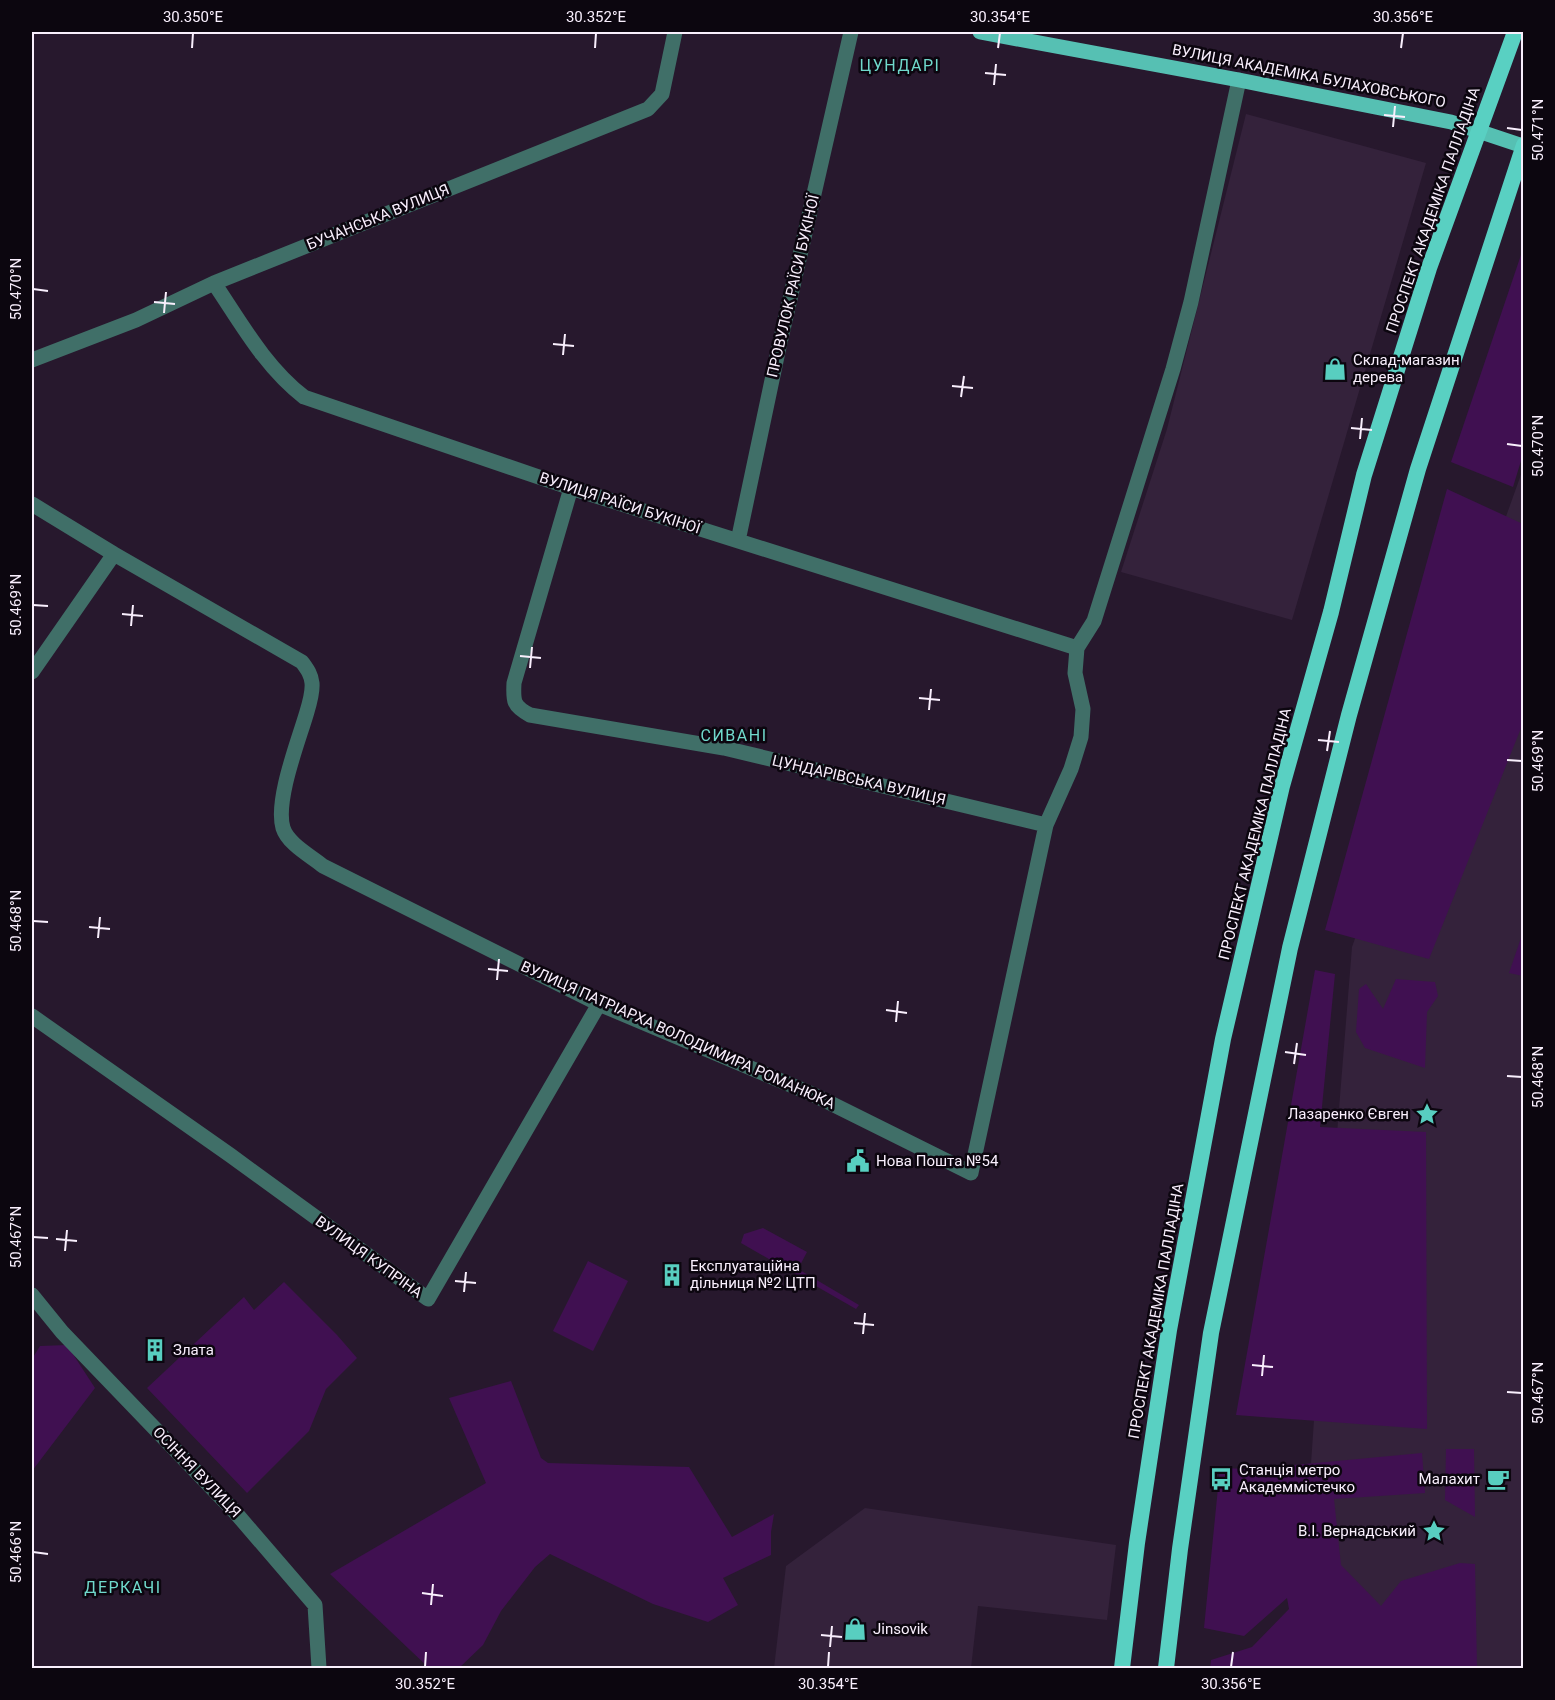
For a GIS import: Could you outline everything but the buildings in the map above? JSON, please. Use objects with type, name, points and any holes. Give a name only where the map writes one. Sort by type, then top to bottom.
[{"type":"highway","name":"ПРОСПЕКТ АКАДЕМІКА ПАЛЛАДІНА","points":[[1122,1668],[1137,1544],[1168,1330],[1223,1039],[1282,786],[1330,612],[1364,475],[1429,268],[1515,32]]},
{"type":"highway","points":[[1166,1668],[1180,1549],[1211,1333],[1290,948],[1354,694],[1418,469],[1523,146]]},
{"type":"main road","name":"ВУЛИЦЯ АКАДЕМІКА БУЛАХОВСЬКОГО","points":[[980,32],[1451,122],[1523,146]]},
{"type":"street","name":"БУЧАНСЬКА ВУЛИЦЯ","points":[[32,360],[136,320],[214,283],[648,109],[662,94],[675,32]]},
{"type":"street","name":"ПРОВУЛОК РАЇСИ БУКІНОЇ","points":[[738,541],[776,359],[851,32]]},
{"type":"street","points":[[1046,825],[1071,769],[1081,737],[1083,709],[1075,673],[1077,648],[1094,621],[1173,369],[1191,302],[1239,80]]},
{"type":"street","name":"ВУЛИЦЯ РАЇСИ БУКІНОЇ","points":[[214,283],[265,358],[286,383],[304,397],[571,488],[1077,648]]},
{"type":"street","name":"ЦУНДАРІВСЬКА ВУЛИЦЯ","points":[[571,488],[514,683],[513,698],[518,708],[530,715],[724,748],[1046,825]]},
{"type":"street","name":"ВУЛИЦЯ ПАТРІАРХА ВОЛОДИМИРА РОМАНЮКА","points":[[32,504],[302,662],[309,672],[312,683],[310,701],[283,802],[283,829],[292,841],[323,866],[599,1004],[812,1094],[971,1173],[1046,825]]},
{"type":"street","points":[[32,672],[114,554]]},
{"type":"street","name":"ВУЛИЦЯ КУПРІНА","points":[[32,1016],[230,1155],[428,1299],[599,1004]]},
{"type":"street","name":"ОСІННЯ ВУЛИЦЯ","points":[[32,1295],[62,1332],[236,1512],[315,1605],[319,1668]]},
{"type":"shaded area","points":[[1246,114],[1426,163],[1292,620],[1121,572],[1167,429]]},
{"type":"shaded area","points":[[1523,249],[1524,451],[1513,487],[1451,462]]},
{"type":"shaded area","points":[[1523,469],[1523,1668],[1297,1668],[1314,1420],[1352,947]]},
{"type":"shaded area","points":[[1447,489],[1523,524],[1523,723],[1429,959],[1325,930]]},
{"type":"shaded area","points":[[1523,932],[1524,976],[1509,973]]},
{"type":"shaded area","points":[[1315,970],[1335,974],[1320,1127],[1426,1132],[1427,1429],[1236,1415]]},
{"type":"shaded area","points":[[1396,979],[1435,982],[1438,996],[1427,1012],[1425,1068],[1365,1048],[1356,1032],[1359,989],[1366,984],[1383,1009]]},
{"type":"shaded area","points":[[763,1228],[807,1252],[798,1269],[859,1305],[856,1309],[741,1243],[744,1234]]},
{"type":"shaded area","points":[[588,1261],[628,1281],[593,1351],[553,1331]]},
{"type":"shaded area","points":[[284,1282],[357,1358],[326,1389],[309,1431],[247,1493],[147,1388],[244,1297],[254,1310]]},
{"type":"shaded area","points":[[67,1345],[95,1388],[32,1471],[32,1359],[40,1346]]},
{"type":"shaded area","points":[[511,1381],[541,1458],[548,1463],[689,1467],[732,1537],[774,1514],[771,1555],[723,1578],[738,1605],[708,1622],[653,1604],[550,1554],[535,1567],[501,1611],[483,1645],[459,1668],[429,1668],[330,1574],[486,1483],[449,1398]]},
{"type":"shaded area","points":[[1446,1449],[1474,1449],[1475,1517],[1445,1500]]},
{"type":"shaded area","points":[[1422,1453],[1425,1493],[1334,1499],[1341,1565],[1381,1606],[1401,1581],[1460,1563],[1475,1564],[1477,1668],[1210,1668],[1211,1660],[1252,1647],[1289,1609],[1287,1598],[1244,1636],[1204,1628],[1220,1468],[1252,1469]]},
{"type":"shaded area","points":[[865,1508],[1116,1545],[1107,1620],[978,1606],[971,1668],[774,1668],[786,1566]]},
{"type":"place","name":"Склад-магазин дерева","points":[[1335,369]]},
{"type":"place","name":"Лазаренко Євген","points":[[1427,1114]]},
{"type":"place","name":"Нова Пошта №54","points":[[858,1161]]},
{"type":"place","name":"Експлуатаційна дільниця №2 ЦТП","points":[[672,1275]]},
{"type":"place","name":"Злата","points":[[155,1350]]},
{"type":"place","name":"Станція метро Академмістечко","points":[[1221,1479]]},
{"type":"place","name":"Малахит","points":[[1498,1479]]},
{"type":"place","name":"В.І. Вернадський","points":[[1434,1531]]},
{"type":"place","name":"Jinsovik","points":[[855,1629]]},
{"type":"district","name":"ЦУНДАРІ","points":[[900,65]]},
{"type":"district","name":"СИВАНІ","points":[[734,735]]},
{"type":"district","name":"ДЕРКАЧІ","points":[[123,1587]]}]
